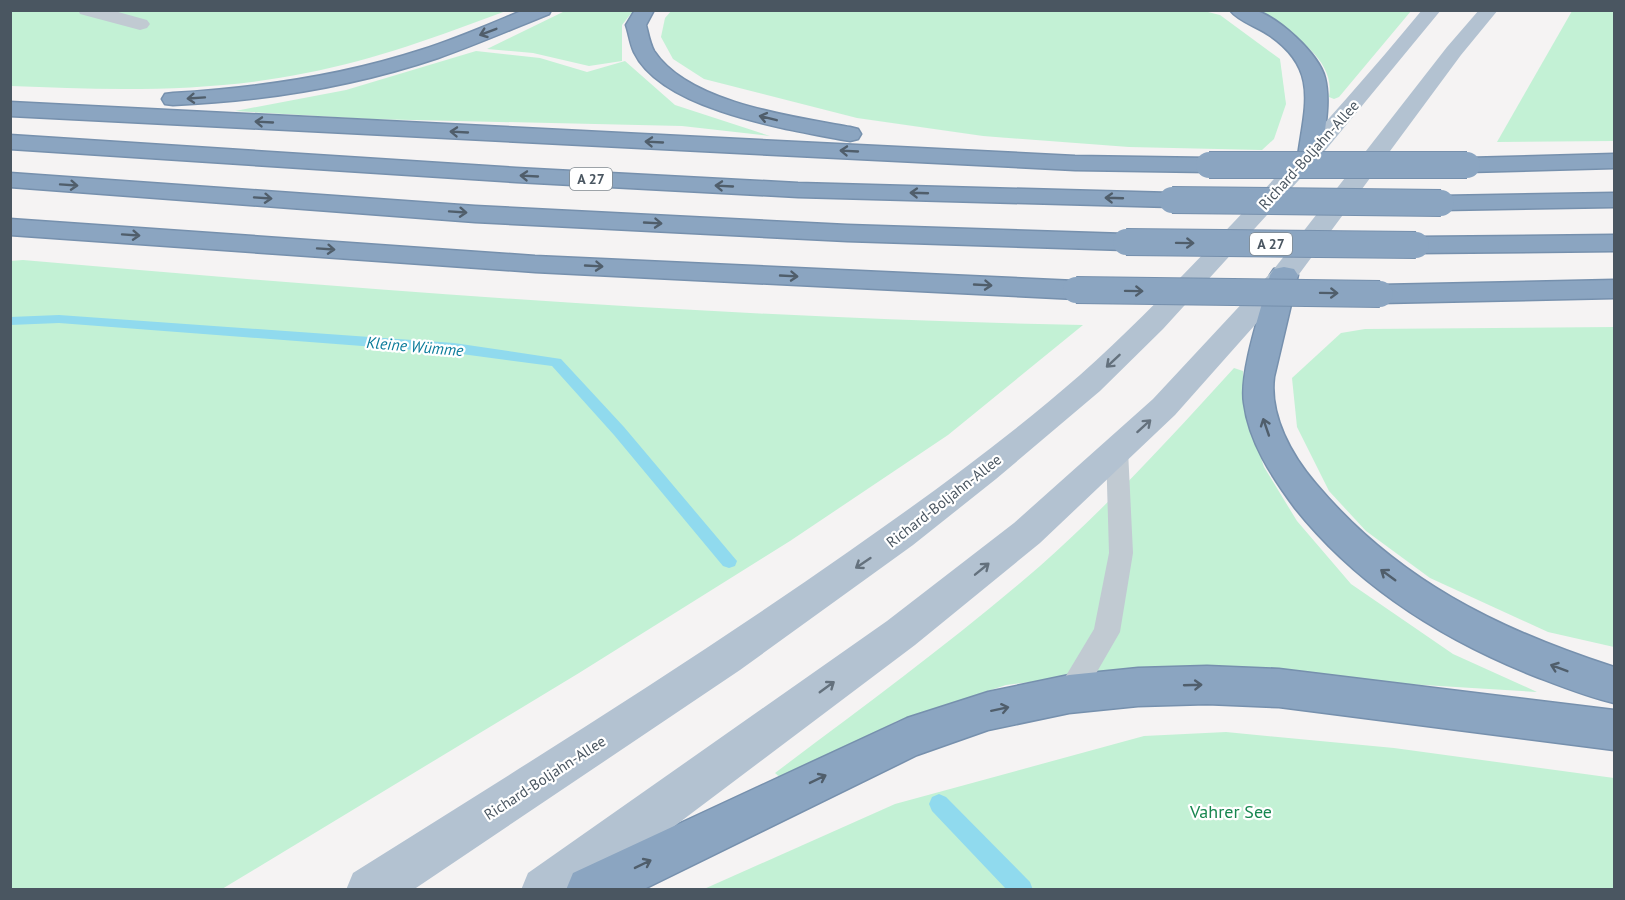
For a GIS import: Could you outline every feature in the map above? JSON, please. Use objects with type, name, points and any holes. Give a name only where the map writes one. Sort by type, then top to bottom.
[{"type":"highway","points":[[10,100],[174,99],[299,86],[413,59],[542,10]]},
{"type":"highway","points":[[645,10],[636,25],[636,36],[647,58],[675,82],[726,105],[771,119],[872,137],[1075,163]]},
{"type":"highway","points":[[1239,10],[1288,40],[1310,64],[1317,90],[1310,156]]},
{"type":"highway","points":[[10,109],[1075,163],[1467,165],[1614,161]]},
{"type":"highway","name":"A 27","points":[[10,142],[516,175],[798,190],[1172,200],[1441,203],[1614,200]]},
{"type":"highway","name":"A 27","points":[[10,180],[475,214],[848,233],[1126,242],[1416,245],[1614,243]]},
{"type":"highway","points":[[10,227],[535,264],[1076,290],[1380,294],[1614,290]]},
{"type":"highway","points":[[10,236],[73,231]]},
{"type":"highway","points":[[1284,275],[1257,388],[1261,414],[1270,441],[1287,471],[1309,501],[1337,533],[1372,564],[1415,596],[1464,625],[1517,651],[1575,674],[1614,685]]},
{"type":"highway","points":[[591,890],[908,738],[988,711],[1069,694],[1138,687],[1196,685],[1279,688],[1614,730]]},
{"type":"main road","name":"Richard-Boljahn-Allee","points":[[370,890],[604,740],[877,554],[1067,403],[1156,321],[1310,156],[1353,108],[1432,10]]},
{"type":"main road","points":[[545,890],[901,633],[1027,532],[1164,407],[1284,275],[1454,51],[1489,10]]},
{"type":"street","points":[[87,10],[141,24]]},
{"type":"lane","points":[[1069,694],[1107,632],[1121,553],[1117,450]]},
{"type":"green space","points":[[567,10],[633,11],[622,25],[622,61],[589,66],[533,53],[487,49]]},
{"type":"green space","points":[[672,10],[1204,11],[1220,15],[1280,59],[1286,104],[1274,139],[1262,150],[1129,147],[983,136],[857,118],[704,79],[673,59],[661,37],[665,18]]},
{"type":"green space","points":[[10,11],[506,11],[432,38],[332,68],[233,84],[122,89],[11,86]]},
{"type":"green space","points":[[1250,11],[1411,11],[1339,97],[1334,99],[1329,97],[1329,82],[1316,55],[1291,34]]},
{"type":"green space","points":[[1572,11],[1614,11],[1614,141],[1497,142]]},
{"type":"green space","points":[[476,51],[540,58],[587,72],[625,61],[675,105],[770,136],[682,126],[369,119],[235,111],[346,90]]},
{"type":"green space","points":[[23,260],[553,302],[818,316],[1083,325],[948,435],[790,541],[579,673],[222,889],[11,889],[10,261]]},
{"type":"green space","points":[[1614,327],[1614,647],[1548,632],[1430,578],[1366,531],[1329,491],[1297,427],[1292,378],[1341,333],[1365,329]]},
{"type":"green space","points":[[1234,368],[1243,371],[1245,409],[1264,467],[1297,521],[1351,584],[1453,654],[1537,692],[1193,671],[1134,670],[1006,685],[897,721],[783,780],[775,773],[943,646],[1040,566],[1116,494]]},
{"type":"green space","name":"Vahrer See","points":[[1226,732],[1394,748],[1614,778],[1614,889],[704,889],[895,804],[1144,736]]},
{"type":"waterway","name":"Kleine Wümme","points":[[10,321],[59,319],[454,348],[556,362],[619,431],[729,561]]},
{"type":"waterway","name":"Kleine Wümme","points":[[939,804],[1022,890]]}]
